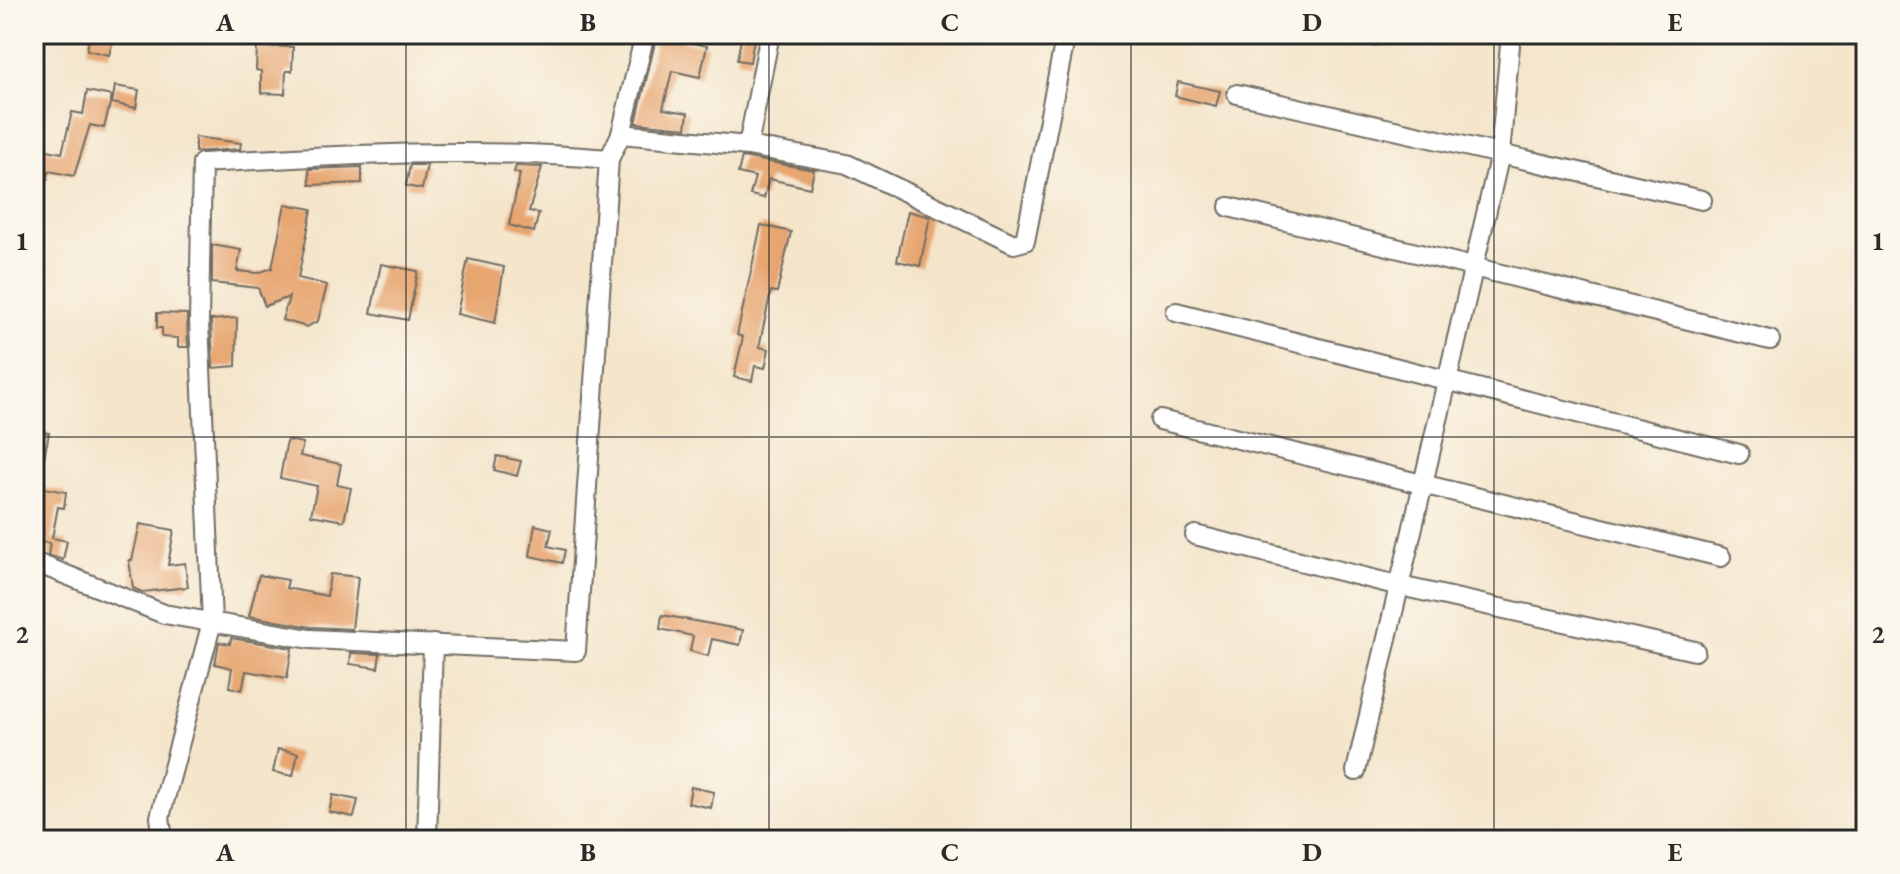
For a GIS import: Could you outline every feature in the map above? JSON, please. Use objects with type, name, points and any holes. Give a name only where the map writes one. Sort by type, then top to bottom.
[{"type":"street","points":[[34,562],[164,614],[310,639],[576,651],[609,159],[621,134],[645,34]]},
{"type":"street","points":[[748,146],[770,34]]},
{"type":"street","points":[[621,134],[748,146],[847,164],[1014,244],[1025,241],[1066,34]]},
{"type":"street","points":[[1335,34],[1353,37],[1393,34]]},
{"type":"street","points":[[1356,771],[1500,154],[1511,34]]},
{"type":"street","points":[[1237,94],[1702,200]]},
{"type":"street","points":[[163,840],[160,817],[212,622],[199,321],[202,163],[406,152],[537,152],[609,159]]},
{"type":"street","points":[[1229,207],[1770,340]]},
{"type":"street","points":[[1176,312],[1739,454]]},
{"type":"street","points":[[1160,420],[1721,557]]},
{"type":"street","points":[[1195,535],[1400,586],[1695,651]]},
{"type":"street","points":[[427,840],[433,644]]},
{"type":"building","points":[[90,34],[114,36],[109,55],[87,50]]},
{"type":"building","points":[[657,34],[684,34],[683,41],[707,46],[700,77],[672,71],[663,109],[688,113],[686,128],[636,123]]},
{"type":"building","points":[[742,34],[755,34],[750,62],[737,60]]},
{"type":"building","points":[[257,46],[293,47],[292,71],[286,71],[285,94],[261,93],[261,71],[256,70]]},
{"type":"building","points":[[1178,82],[1220,91],[1216,106],[1175,96]]},
{"type":"building","points":[[115,86],[139,90],[136,108],[112,103]]},
{"type":"building","points":[[87,91],[112,96],[104,128],[90,125],[74,176],[49,171],[47,181],[34,178],[38,148],[62,153],[72,112],[83,114]]},
{"type":"building","points":[[195,137],[241,143],[240,149],[195,152]]},
{"type":"building","points":[[742,157],[814,170],[810,188],[769,179],[764,198],[750,195],[755,177],[738,173]]},
{"type":"building","points":[[410,165],[427,165],[422,189],[406,186]]},
{"type":"building","points":[[516,166],[542,167],[529,211],[539,213],[534,232],[509,225],[520,174],[514,172]]},
{"type":"building","points":[[362,167],[362,183],[310,185],[309,169]]},
{"type":"building","points":[[285,204],[312,209],[298,278],[327,285],[318,321],[307,327],[282,320],[289,297],[265,306],[258,288],[212,283],[212,245],[241,250],[237,271],[258,273],[272,268]]},
{"type":"building","points":[[908,211],[930,217],[920,266],[897,261]]},
{"type":"building","points":[[761,225],[791,232],[777,292],[771,291],[759,347],[769,349],[765,368],[755,366],[752,381],[734,377],[743,337],[737,335]]},
{"type":"building","points":[[468,259],[504,267],[495,323],[457,314]]},
{"type":"building","points":[[381,264],[418,271],[408,320],[371,313]]},
{"type":"building","points":[[157,313],[187,314],[188,347],[178,347],[178,338],[162,337],[162,328],[157,328]]},
{"type":"building","points":[[237,318],[236,366],[213,368],[211,320]]},
{"type":"building","points":[[34,431],[49,433],[41,473],[34,472]]},
{"type":"building","points":[[287,440],[303,443],[300,456],[341,464],[337,485],[351,488],[344,521],[311,515],[317,486],[280,478]]},
{"type":"building","points":[[497,456],[521,461],[517,476],[494,470]]},
{"type":"building","points":[[34,486],[66,492],[64,508],[58,507],[52,538],[67,541],[63,560],[48,555],[50,543],[34,542]]},
{"type":"building","points":[[140,524],[174,530],[168,565],[185,563],[188,587],[142,592],[133,588],[129,560],[132,560]]},
{"type":"building","points":[[535,525],[552,529],[548,546],[565,550],[562,563],[530,556]]},
{"type":"building","points":[[330,574],[358,577],[352,629],[311,627],[249,616],[259,575],[288,580],[286,588],[327,596]]},
{"type":"building","points":[[662,615],[743,630],[740,645],[712,639],[708,656],[690,651],[693,636],[660,629]]},
{"type":"building","points":[[231,638],[292,648],[287,678],[246,671],[242,690],[229,687],[232,668],[215,664],[219,642],[230,644]]},
{"type":"building","points":[[351,653],[380,654],[378,668],[350,664]]},
{"type":"building","points":[[278,749],[298,753],[293,776],[273,772]]},
{"type":"building","points":[[691,787],[714,792],[711,808],[688,803]]},
{"type":"building","points":[[333,795],[358,800],[354,817],[329,812]]}]
